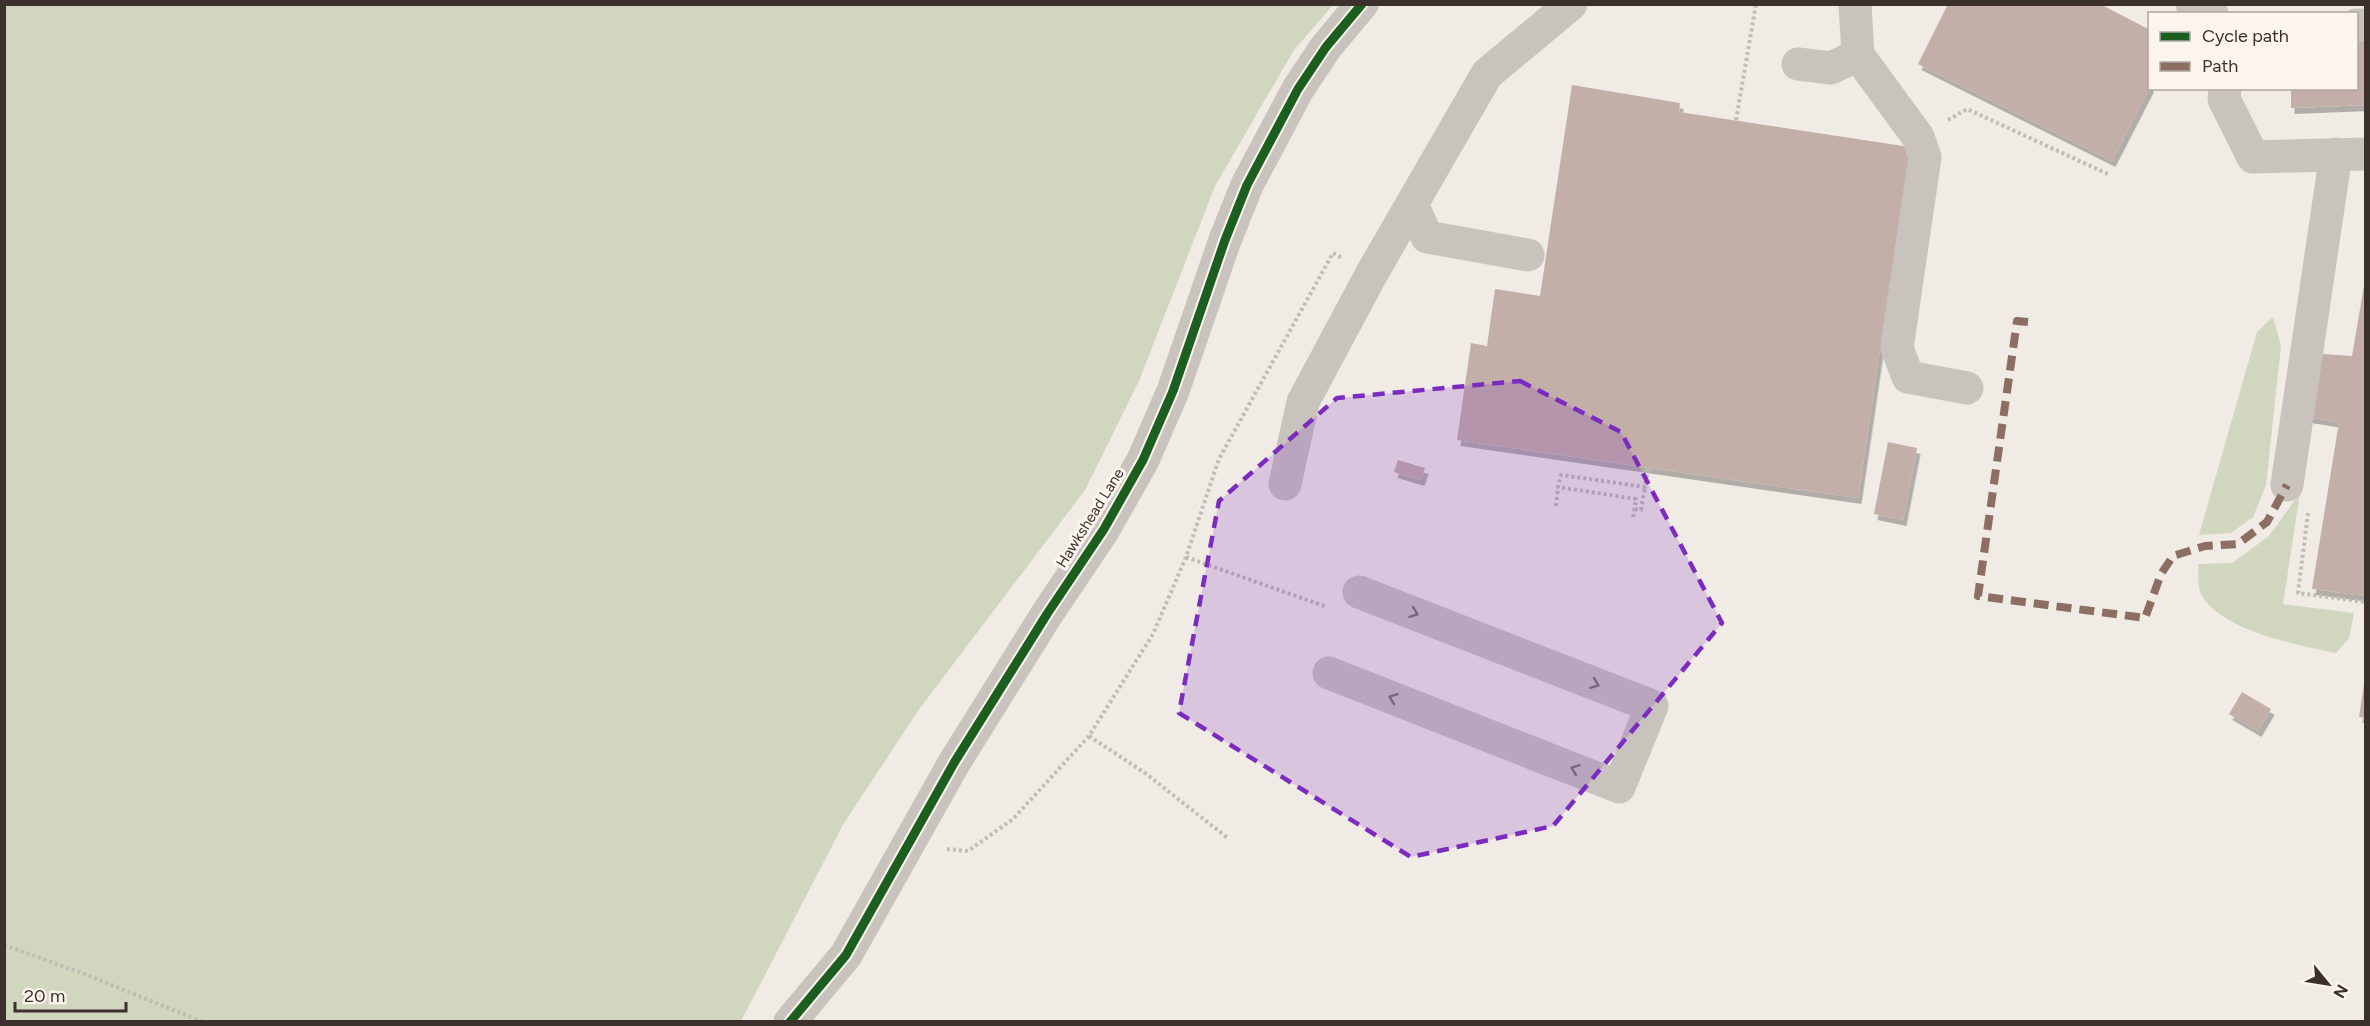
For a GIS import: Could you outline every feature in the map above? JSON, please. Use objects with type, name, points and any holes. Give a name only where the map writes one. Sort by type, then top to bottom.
[{"type":"street","name":"Hawkshead Lane","points":[[790,1022],[846,955],[909,847],[954,763],[1047,614],[1104,529],[1143,460],[1173,391],[1224,240],[1246,185],[1298,88],[1326,47],[1362,4]]},
{"type":"street","points":[[1286,484],[1303,402],[1412,204],[1475,112],[1487,74],[1571,4]]},
{"type":"street","points":[[1855,4],[1858,55],[1918,137],[1925,157],[1898,348],[1908,377],[1966,388]]},
{"type":"street","points":[[2192,4],[2208,12]]},
{"type":"street","points":[[1798,64],[1831,68],[1858,55]]},
{"type":"street","points":[[2225,90],[2224,99],[2253,157],[2351,154],[2287,485]]},
{"type":"street","points":[[1412,204],[1426,237],[1528,255]]},
{"type":"street","points":[[1329,673],[1619,787],[1652,706],[1359,592]]},
{"type":"path","points":[[1736,120],[1756,4]]},
{"type":"path","points":[[1918,137],[1967,109],[2110,175]]},
{"type":"path","points":[[909,847],[968,851],[1013,819],[1089,736],[1153,634],[1186,557],[1219,459],[1333,253],[1372,273]]},
{"type":"path","points":[[1635,509],[1641,510],[1648,467]]},
{"type":"path","points":[[1556,506],[1561,475],[1645,487]]},
{"type":"path","points":[[2287,485],[2312,488],[2298,593],[2366,602]]},
{"type":"path","points":[[1558,487],[1636,499],[1634,517]]},
{"type":"path","points":[[1186,557],[1330,608]]},
{"type":"path","points":[[1089,736],[1145,773],[1229,839]]},
{"type":"path","points":[[4,945],[82,972],[203,1022]]},
{"type":"highlighted area","points":[[1520,381],[1621,432],[1722,623],[1553,826],[1411,857],[1179,713],[1219,501],[1337,398]]},
{"type":"green space","points":[[5,4],[1333,5],[1294,50],[1215,186],[1139,381],[1085,490],[920,708],[844,823],[741,1021],[5,1022]]},
{"type":"green space","points":[[2273,317],[2281,346],[2266,485],[2253,517],[2231,533],[2199,535],[2257,332]]},
{"type":"green space","points":[[2300,493],[2283,604],[2354,613],[2349,638],[2336,653],[2283,641],[2244,628],[2213,608],[2199,589],[2198,564],[2232,563],[2269,536]]},
{"type":"building","points":[[1948,4],[2100,4],[2148,29],[2148,90],[2112,161],[1918,64]]},
{"type":"building","points":[[2366,37],[2366,105],[2291,108],[2291,90],[2358,90],[2358,38]]},
{"type":"building","points":[[1572,85],[1680,103],[1679,112],[1910,147],[1858,498],[1457,440],[1471,343],[1487,346],[1495,289],[1540,296]]},
{"type":"building","points":[[2365,280],[2366,596],[2312,589],[2339,422],[2308,417],[2323,354],[2352,356]]},
{"type":"building","points":[[1888,442],[1917,448],[1903,520],[1874,514]]},
{"type":"building","points":[[1398,460],[1425,468],[1421,480],[1394,472]]},
{"type":"building","points":[[2364,684],[2366,684],[2366,718],[2359,717]]},
{"type":"building","points":[[2242,692],[2271,709],[2258,731],[2229,714]]},
{"type":"marked path","points":[[2028,322],[2017,321],[1978,596],[2145,618],[2161,574],[2173,556],[2205,546],[2238,544],[2267,522],[2287,485]]},
{"type":"cycle path","points":[[790,1022],[846,955],[954,763],[1047,614],[1104,529],[1143,460],[1173,391],[1225,240],[1247,185],[1298,89],[1326,47],[1362,4]]}]
